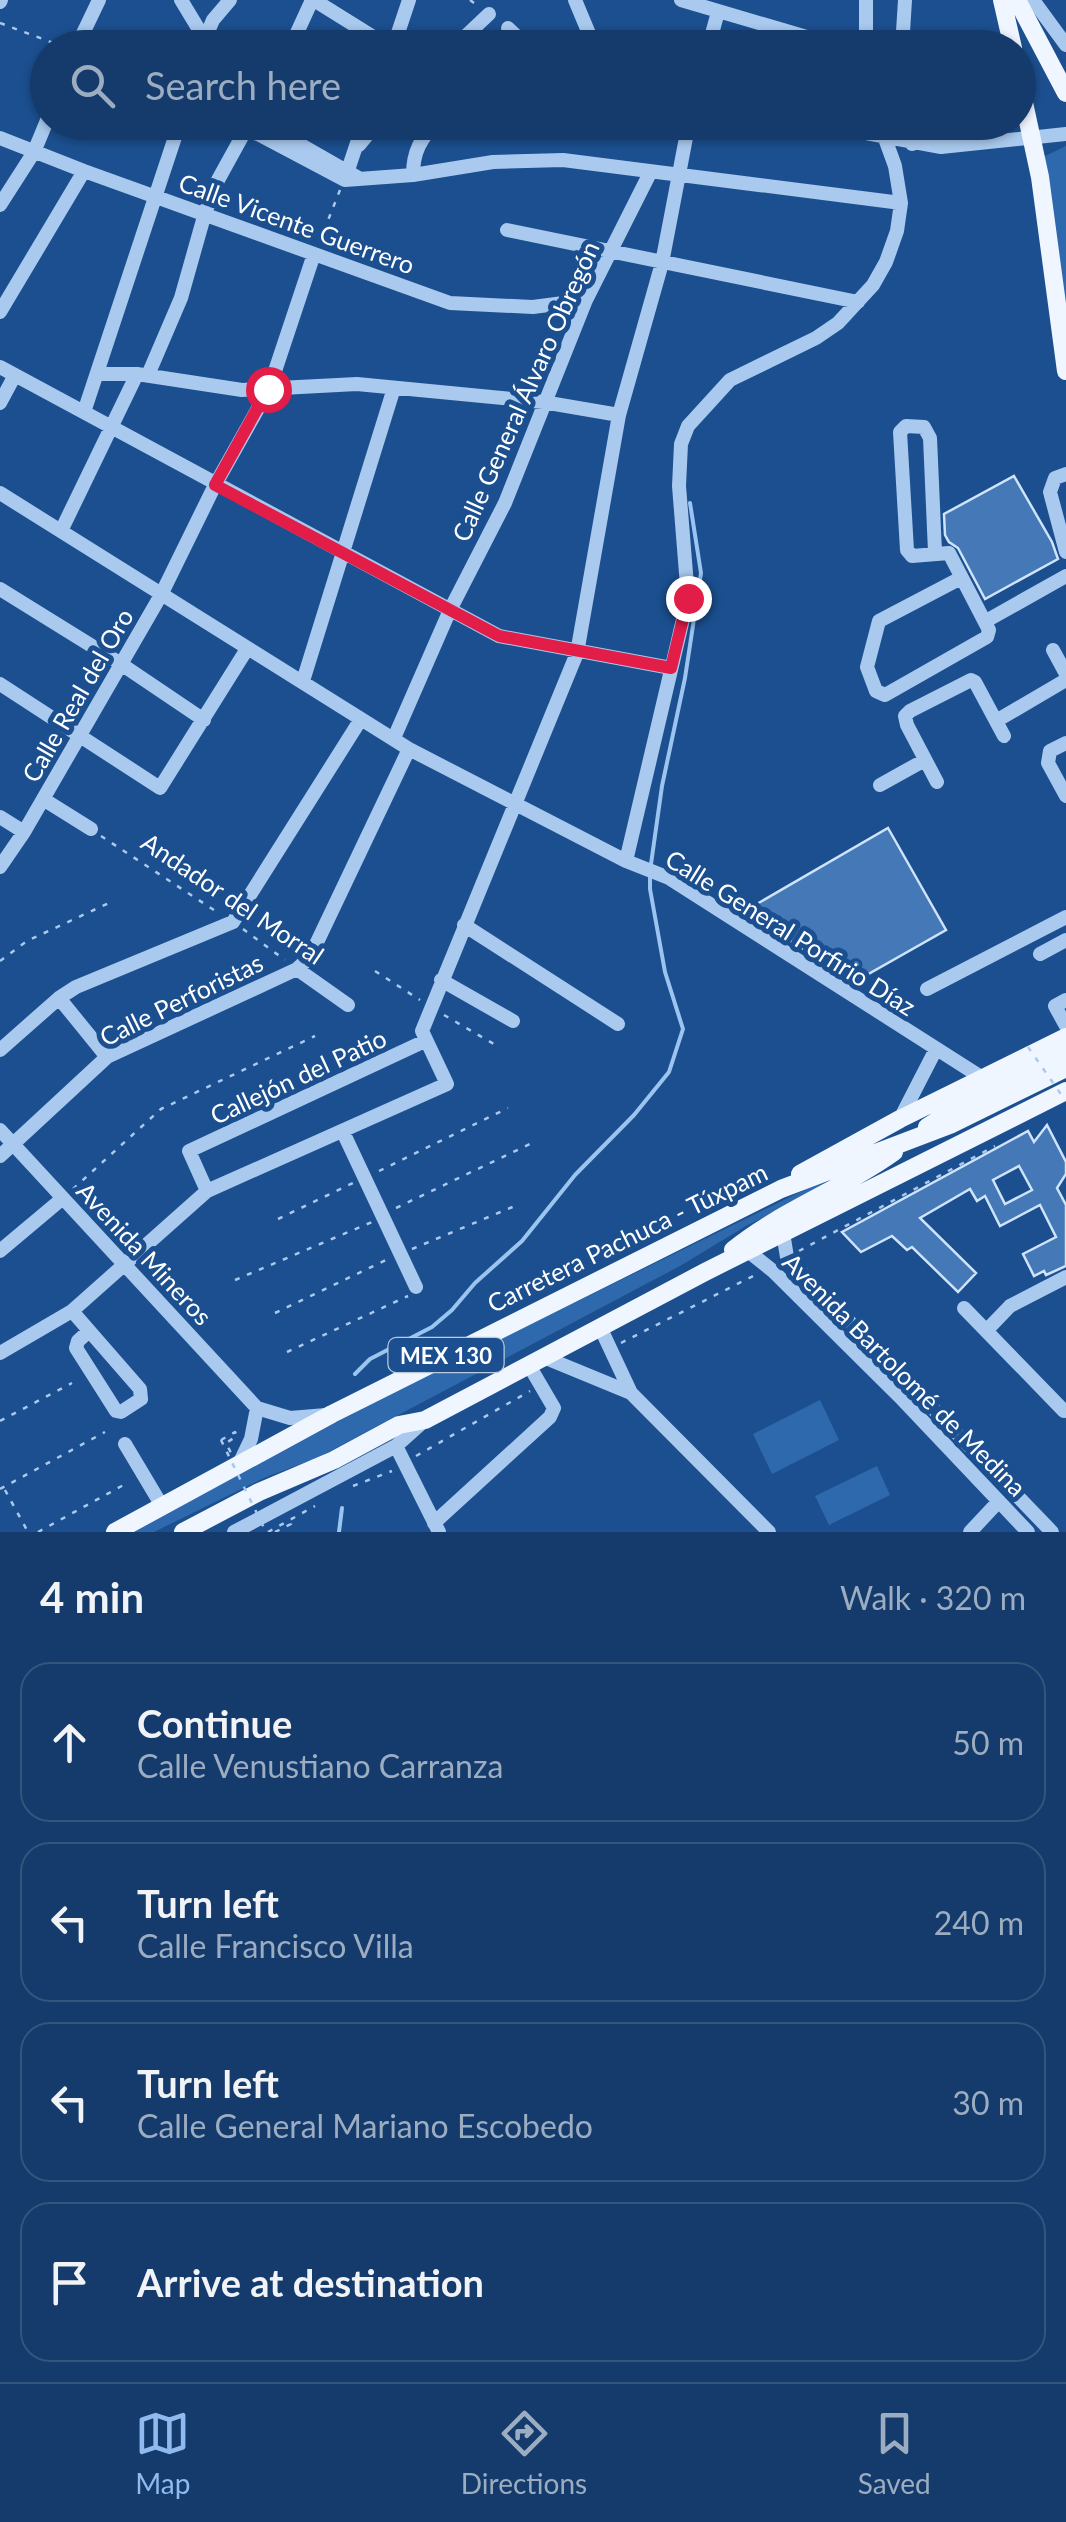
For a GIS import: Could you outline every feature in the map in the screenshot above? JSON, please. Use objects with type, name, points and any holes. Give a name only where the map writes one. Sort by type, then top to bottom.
[{"type":"main road","points":[[1009,2],[1011,30]]},
{"type":"main road","points":[[1009,2],[1027,30]]},
{"type":"main road","points":[[1036,45],[1066,93]]},
{"type":"main road","points":[[1032,140],[1066,371]]},
{"type":"main road","points":[[782,1188],[811,1165],[1066,1037]]},
{"type":"main road","points":[[705,1272],[758,1229],[852,1181],[975,1096],[1066,1050]]},
{"type":"main road","name":"Carretera Pachuca - Túxpam","points":[[115,1532],[332,1414],[782,1188],[966,1118],[1066,1068]]},
{"type":"main road","name":"MEX 130","points":[[182,1532],[399,1425],[424,1420],[705,1272],[1066,1091]]},
{"type":"street","points":[[85,30],[99,0]]},
{"type":"street","points":[[181,0],[196,30]]},
{"type":"street","points":[[211,30],[230,0]]},
{"type":"street","points":[[300,30],[313,0],[362,30]]},
{"type":"street","points":[[398,30],[409,0]]},
{"type":"street","points":[[576,0],[587,30]]},
{"type":"street","points":[[680,0],[781,30]]},
{"type":"street","points":[[866,0],[866,30]]},
{"type":"street","points":[[903,30],[904,0]]},
{"type":"street","points":[[1033,0],[1066,45]]},
{"type":"street","points":[[713,30],[718,12]]},
{"type":"street","points":[[472,30],[489,14]]},
{"type":"street","points":[[1036,138],[1066,134]]},
{"type":"street","name":"Calle Vicente Guerrero","points":[[0,138],[450,303],[534,307],[586,300]]},
{"type":"street","points":[[0,205],[39,140]]},
{"type":"street","points":[[84,412],[175,140]]},
{"type":"street","points":[[61,530],[181,298],[205,213],[218,180],[243,140]]},
{"type":"street","points":[[279,140],[350,176],[413,174],[492,162],[550,160],[902,203]]},
{"type":"street","points":[[350,176],[358,140]]},
{"type":"street","points":[[354,150],[363,140]]},
{"type":"street","points":[[413,174],[413,157],[420,140]]},
{"type":"street","points":[[0,1353],[100,1290],[125,1262],[207,1191],[447,1084],[424,1036],[441,980],[577,653],[619,415],[662,263],[685,140]]},
{"type":"street","points":[[631,863],[688,598],[679,486],[681,444],[700,410],[730,380],[838,323],[886,262],[902,203],[896,166],[884,140]]},
{"type":"street","points":[[893,140],[941,148],[1014,140]]},
{"type":"street","points":[[912,140],[912,144]]},
{"type":"street","points":[[0,312],[84,171]]},
{"type":"street","name":"Calle General Álvaro Obregón","points":[[394,738],[450,610],[505,503],[586,300],[650,172]]},
{"type":"street","points":[[507,230],[858,302]]},
{"type":"street","name":"Calle Real del Oro","points":[[0,867],[161,595],[268,389],[314,254]]},
{"type":"street","points":[[0,367],[499,636],[671,668]]},
{"type":"street","points":[[97,374],[142,375],[242,390],[357,384],[543,402],[619,415]]},
{"type":"street","points":[[0,402],[15,375]]},
{"type":"street","points":[[303,681],[394,388]]},
{"type":"street","points":[[935,552],[930,438],[924,427],[906,426],[900,432],[907,550],[912,556],[949,553],[989,630],[987,637],[885,695],[876,691],[867,667],[880,621],[960,578]]},
{"type":"street","points":[[1066,474],[1054,478],[1050,492],[1066,552]]},
{"type":"street","name":"Calle General Porfirio Díaz","points":[[0,494],[409,749],[631,863],[670,878],[984,1079]]},
{"type":"street","points":[[986,620],[1066,576]]},
{"type":"street","points":[[0,589],[204,720]]},
{"type":"street","points":[[0,684],[160,788],[247,650]]},
{"type":"street","points":[[996,721],[1066,677],[1052,650]]},
{"type":"street","points":[[937,782],[905,716],[966,680],[976,682],[1004,736]]},
{"type":"street","points":[[0,1050],[76,988],[233,922],[362,720]]},
{"type":"street","points":[[1066,743],[1050,752],[1048,763],[1066,796]]},
{"type":"street","points":[[297,968],[310,957],[409,749]]},
{"type":"street","points":[[880,785],[925,760]]},
{"type":"street","points":[[42,799],[91,829]]},
{"type":"street","points":[[0,817],[24,832]]},
{"type":"street","points":[[927,989],[1066,918]]},
{"type":"street","points":[[464,925],[618,1024]]},
{"type":"street","points":[[1040,954],[1066,940]]},
{"type":"street","name":"Andador del Morral","points":[[297,968],[348,1005]]},
{"type":"street","name":"Calle Perforistas","points":[[0,1156],[107,1057],[297,968]]},
{"type":"street","points":[[441,980],[513,1020]]},
{"type":"street","points":[[59,998],[107,1057]]},
{"type":"street","points":[[1066,1000],[1055,1006],[1066,1026]]},
{"type":"street","name":"Callejón del Patio","points":[[207,1191],[189,1150],[424,1036]]},
{"type":"street","points":[[900,1119],[936,1048]]},
{"type":"street","name":"Avenida Mineros","points":[[0,1130],[257,1408]]},
{"type":"street","points":[[344,1132],[416,1288]]},
{"type":"street","points":[[1,1252],[63,1198]]},
{"type":"street","name":"Avenida Bartolomé de Medina","points":[[783,1233],[787,1258],[1052,1532]]},
{"type":"street","name":"Avenida Bartolomé de Medina","points":[[748,1251],[900,1398],[1028,1532]]},
{"type":"street","points":[[986,1330],[1010,1306],[1066,1277]]},
{"type":"street","points":[[964,1308],[1064,1411]]},
{"type":"street","points":[[72,1311],[140,1389],[141,1399],[121,1412],[116,1412],[76,1348],[89,1331]]},
{"type":"street","points":[[600,1329],[632,1393],[769,1532]]},
{"type":"street","points":[[588,1375],[612,1354]]},
{"type":"street","points":[[396,1446],[437,1527],[550,1417],[554,1408],[542,1384],[538,1362],[588,1375],[632,1393]]},
{"type":"street","points":[[900,1398],[912,1384]]},
{"type":"street","points":[[238,1468],[251,1439],[257,1408],[290,1418],[332,1414]]},
{"type":"street","name":"MEX 130","points":[[234,1532],[396,1446],[424,1420]]},
{"type":"street","points":[[124,1444],[162,1506]]},
{"type":"street","points":[[970,1532],[1000,1502]]},
{"type":"path","points":[[0,23],[30,34]]},
{"type":"path","points":[[314,254],[350,176]]},
{"type":"path","name":"Andador del Morral","points":[[91,829],[297,968]]},
{"type":"path","points":[[0,961],[27,941],[112,902]]},
{"type":"path","points":[[63,1198],[161,1110],[315,1036]]},
{"type":"path","points":[[1028,1047],[1065,1100]]},
{"type":"path","points":[[278,1219],[508,1108]]},
{"type":"path","points":[[787,1258],[1002,1141]]},
{"type":"path","points":[[612,1354],[769,1268]]},
{"type":"path","points":[[287,1352],[406,1297],[416,1288]]},
{"type":"path","points":[[0,1422],[72,1383]]},
{"type":"path","points":[[351,1486],[404,1463],[542,1384]]},
{"type":"path","points":[[28,1532],[2,1488],[105,1432]]},
{"type":"path","points":[[224,1441],[267,1532],[320,1504]]},
{"type":"path","points":[[38,1532],[144,1474]]},
{"type":"path","points":[[275,1532],[290,1524]]},
{"type":"shaded area","points":[[1066,146],[1066,326],[1043,157]]},
{"type":"shaded area","points":[[843,1171],[846,1176],[317,1458],[266,1477],[154,1532],[130,1532],[403,1387]]},
{"type":"shaded area","points":[[820,1400],[839,1440],[772,1474],[753,1434]]},
{"type":"shaded area","points":[[877,1466],[890,1495],[829,1525],[815,1496]]},
{"type":"building","points":[[1014,476],[1058,559],[985,599],[958,548],[945,535],[944,514]]},
{"type":"building","points":[[888,828],[946,930],[856,981],[743,912]]},
{"type":"building","points":[[1047,1125],[1066,1162],[1066,1174],[1057,1188],[1066,1205],[1066,1266],[1034,1276],[1023,1254],[1056,1237],[1040,1205],[1000,1226],[985,1196],[977,1201],[970,1189],[920,1218],[976,1273],[958,1292],[912,1247],[907,1250],[892,1236],[861,1252],[842,1232],[1028,1131],[1034,1142]],"holes":[[[1019,1166],[1032,1190],[1005,1204],[993,1180]]]},
{"type":"waterway","points":[[651,864],[701,573],[690,503]]},
{"type":"waterway","points":[[355,1374],[370,1359],[432,1327],[452,1310],[475,1283],[522,1241],[575,1175],[634,1115],[669,1072],[683,1029],[665,972],[650,873]]},
{"type":"waterway","points":[[339,1532],[342,1508]]},
{"type":"route","points":[[268,389],[215,485],[499,636],[671,668],[688,598]]}]
